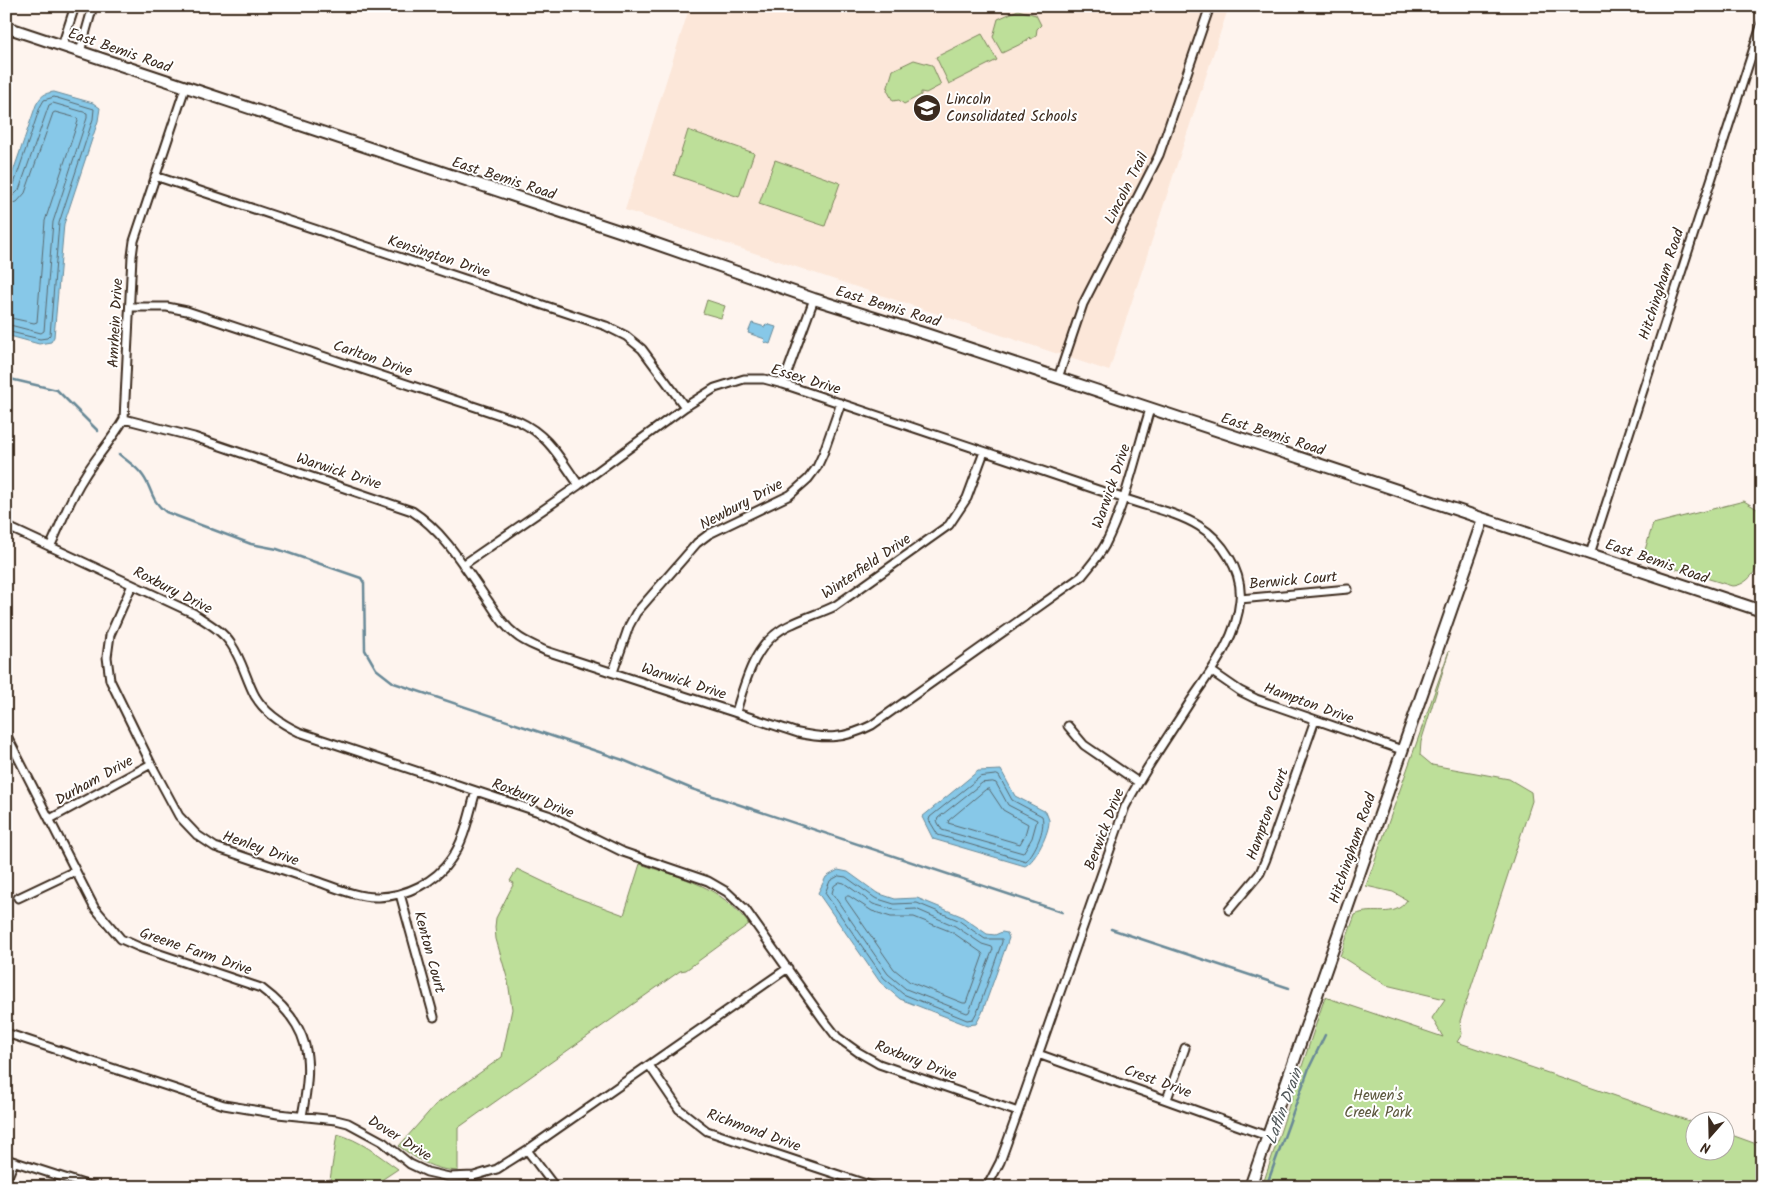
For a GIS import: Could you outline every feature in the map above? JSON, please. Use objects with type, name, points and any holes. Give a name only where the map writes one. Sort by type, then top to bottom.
[{"type":"street","points":[[62,46],[75,6]]},
{"type":"street","points":[[80,52],[93,6]]},
{"type":"street","name":"Lincoln Trail","points":[[1058,378],[1083,304],[1159,155],[1210,6]]},
{"type":"street","name":"Hitchingham Road","points":[[1590,554],[1762,23]]},
{"type":"street","name":"East Bemis Road","points":[[6,27],[628,234],[814,299],[926,334],[1762,612]]},
{"type":"street","name":"Amrhein Drive","points":[[124,420],[134,241],[185,88]]},
{"type":"street","name":"Kensington Drive","points":[[155,176],[606,326],[626,336],[642,349],[684,407]]},
{"type":"street","points":[[783,384],[814,299]]},
{"type":"street","name":"Carlton Drive","points":[[130,307],[167,307],[187,311],[518,421],[542,435],[554,448],[579,485]]},
{"type":"street","name":"Essex Drive","points":[[463,566],[579,485],[684,407],[715,388],[744,379],[764,379],[783,384],[1123,498]]},
{"type":"street","name":"Newbury Drive","points":[[613,672],[629,626],[636,613],[697,543],[710,534],[790,495],[808,478],[817,467],[823,454],[841,403]]},
{"type":"street","name":"Warwick Drive","points":[[124,420],[194,437],[403,507],[421,516],[435,529],[505,625],[516,636],[546,651],[798,733],[818,737],[837,737],[857,733],[872,725],[1082,576],[1095,561],[1105,545],[1123,498],[1150,409]]},
{"type":"street","points":[[50,547],[82,479],[124,420]]},
{"type":"street","name":"Winterfield Drive","points":[[736,712],[749,670],[760,649],[776,632],[835,606],[949,525],[968,498],[984,452]]},
{"type":"street","name":"Berwick Drive","points":[[987,1187],[1000,1162],[1125,807],[1138,782],[1211,671],[1230,638],[1236,622],[1240,598],[1235,570],[1224,550],[1208,532],[1179,516],[1123,498]]},
{"type":"street","name":"Hitchingham Road","points":[[1250,1187],[1483,519]]},
{"type":"street","name":"Roxbury Drive","points":[[6,526],[193,613],[217,629],[231,643],[255,696],[266,710],[282,724],[299,732],[548,815],[623,852],[708,881],[727,892],[745,909],[823,1019],[838,1037],[858,1052],[879,1064],[1018,1112]]},
{"type":"street","name":"Henley Drive","points":[[132,584],[110,635],[107,657],[110,680],[150,764],[180,816],[197,835],[215,848],[354,894],[379,897],[400,894],[412,891],[424,884],[439,874],[451,860],[460,844],[476,792]]},
{"type":"street","name":"Berwick Court","points":[[1240,598],[1348,589]]},
{"type":"street","name":"Hampton Drive","points":[[1211,671],[1240,691],[1256,699],[1402,750]]},
{"type":"street","name":"Hampton Court","points":[[1229,910],[1260,873],[1315,720]]},
{"type":"street","points":[[1068,726],[1084,745],[1138,782]]},
{"type":"street","name":"Greene Farm Drive","points":[[6,734],[94,907],[121,939],[139,947],[261,988],[275,998],[292,1016],[303,1036],[307,1056],[302,1116]]},
{"type":"street","name":"Durham Drive","points":[[50,819],[150,764]]},
{"type":"street","points":[[18,898],[75,871]]},
{"type":"street","name":"Kenton Court","points":[[400,894],[434,1017]]},
{"type":"street","name":"Dover Drive","points":[[6,1033],[224,1105],[348,1123],[383,1142],[410,1164],[427,1172],[449,1177],[474,1176],[497,1168],[528,1150],[788,968]]},
{"type":"street","points":[[1167,1099],[1185,1048]]},
{"type":"street","name":"Crest Drive","points":[[1038,1054],[1267,1136]]},
{"type":"street","name":"Richmond Drive","points":[[649,1064],[679,1109],[707,1130],[875,1187]]},
{"type":"street","points":[[528,1150],[555,1187]]},
{"type":"street","points":[[6,1159],[93,1187]]},
{"type":"street","points":[[6,1181],[14,1162]]},
{"type":"shaded area","name":"Lincoln Consolidated Schools","points":[[690,6],[1229,6],[1109,371],[625,210]]},
{"type":"green space","points":[[1018,10],[1036,15],[1041,25],[1037,29],[1036,36],[1031,39],[1029,37],[1027,41],[1002,53],[993,37],[998,19]]},
{"type":"green space","points":[[982,34],[997,60],[949,84],[936,57]]},
{"type":"green space","points":[[914,60],[932,65],[941,85],[926,93],[921,92],[921,95],[904,104],[899,100],[893,101],[887,90],[893,70]]},
{"type":"green space","points":[[688,130],[754,153],[739,197],[674,175]]},
{"type":"green space","points":[[775,160],[840,183],[825,226],[759,204]]},
{"type":"green space","points":[[707,300],[725,306],[721,318],[703,313]]},
{"type":"green space","points":[[1744,501],[1762,512],[1763,543],[1761,558],[1756,570],[1743,583],[1732,586],[1657,563],[1648,558],[1644,553],[1653,524]]},
{"type":"green space","name":"Hewen's Creek Park","points":[[1449,651],[1421,742],[1420,755],[1432,765],[1509,779],[1531,792],[1532,801],[1460,1021],[1462,1034],[1457,1042],[1686,1120],[1686,1160],[1736,1160],[1736,1137],[1762,1146],[1762,1187],[1262,1187],[1325,997],[1443,1037],[1432,1018],[1445,999],[1386,985],[1340,956],[1355,915],[1396,910],[1407,900],[1393,892],[1366,886]]},
{"type":"green space","points":[[640,864],[686,879],[713,892],[726,900],[749,924],[686,970],[680,971],[458,1128],[458,1171],[441,1169],[426,1163],[412,1156],[399,1146],[435,1105],[502,1057],[512,1009],[508,981],[496,939],[495,927],[496,918],[514,883],[510,881],[517,869],[575,897],[624,915]]},
{"type":"green space","points":[[337,1134],[361,1144],[398,1169],[371,1187],[321,1187],[330,1180]]},
{"type":"water","points":[[54,92],[93,103],[100,108],[98,121],[64,224],[54,337],[51,342],[39,344],[6,335],[6,192],[36,105],[43,96]]},
{"type":"water","points":[[752,323],[765,327],[766,324],[776,327],[770,344],[764,342],[765,339],[748,333]]},
{"type":"water","points":[[1001,770],[1015,796],[1046,812],[1049,820],[1042,845],[1034,858],[1025,866],[933,839],[922,817],[978,771]]},
{"type":"water","points":[[838,870],[848,872],[877,893],[895,899],[917,898],[961,916],[987,934],[1007,933],[1009,938],[982,1013],[976,1024],[967,1025],[900,999],[880,982],[818,893],[826,877]]},
{"type":"waterway","points":[[6,378],[57,390],[98,431]]},
{"type":"waterway","points":[[119,454],[141,473],[154,499],[166,512],[251,544],[277,549],[361,578],[364,583],[365,650],[376,669],[394,683],[623,760],[692,789],[1062,912]]},
{"type":"waterway","points":[[1111,929],[1289,988]]},
{"type":"waterway","name":"Laflin Drain","points":[[1266,1187],[1309,1068],[1325,1035]]},
{"type":"place","name":"Lincoln Consolidated Schools","points":[[927,108]]}]
